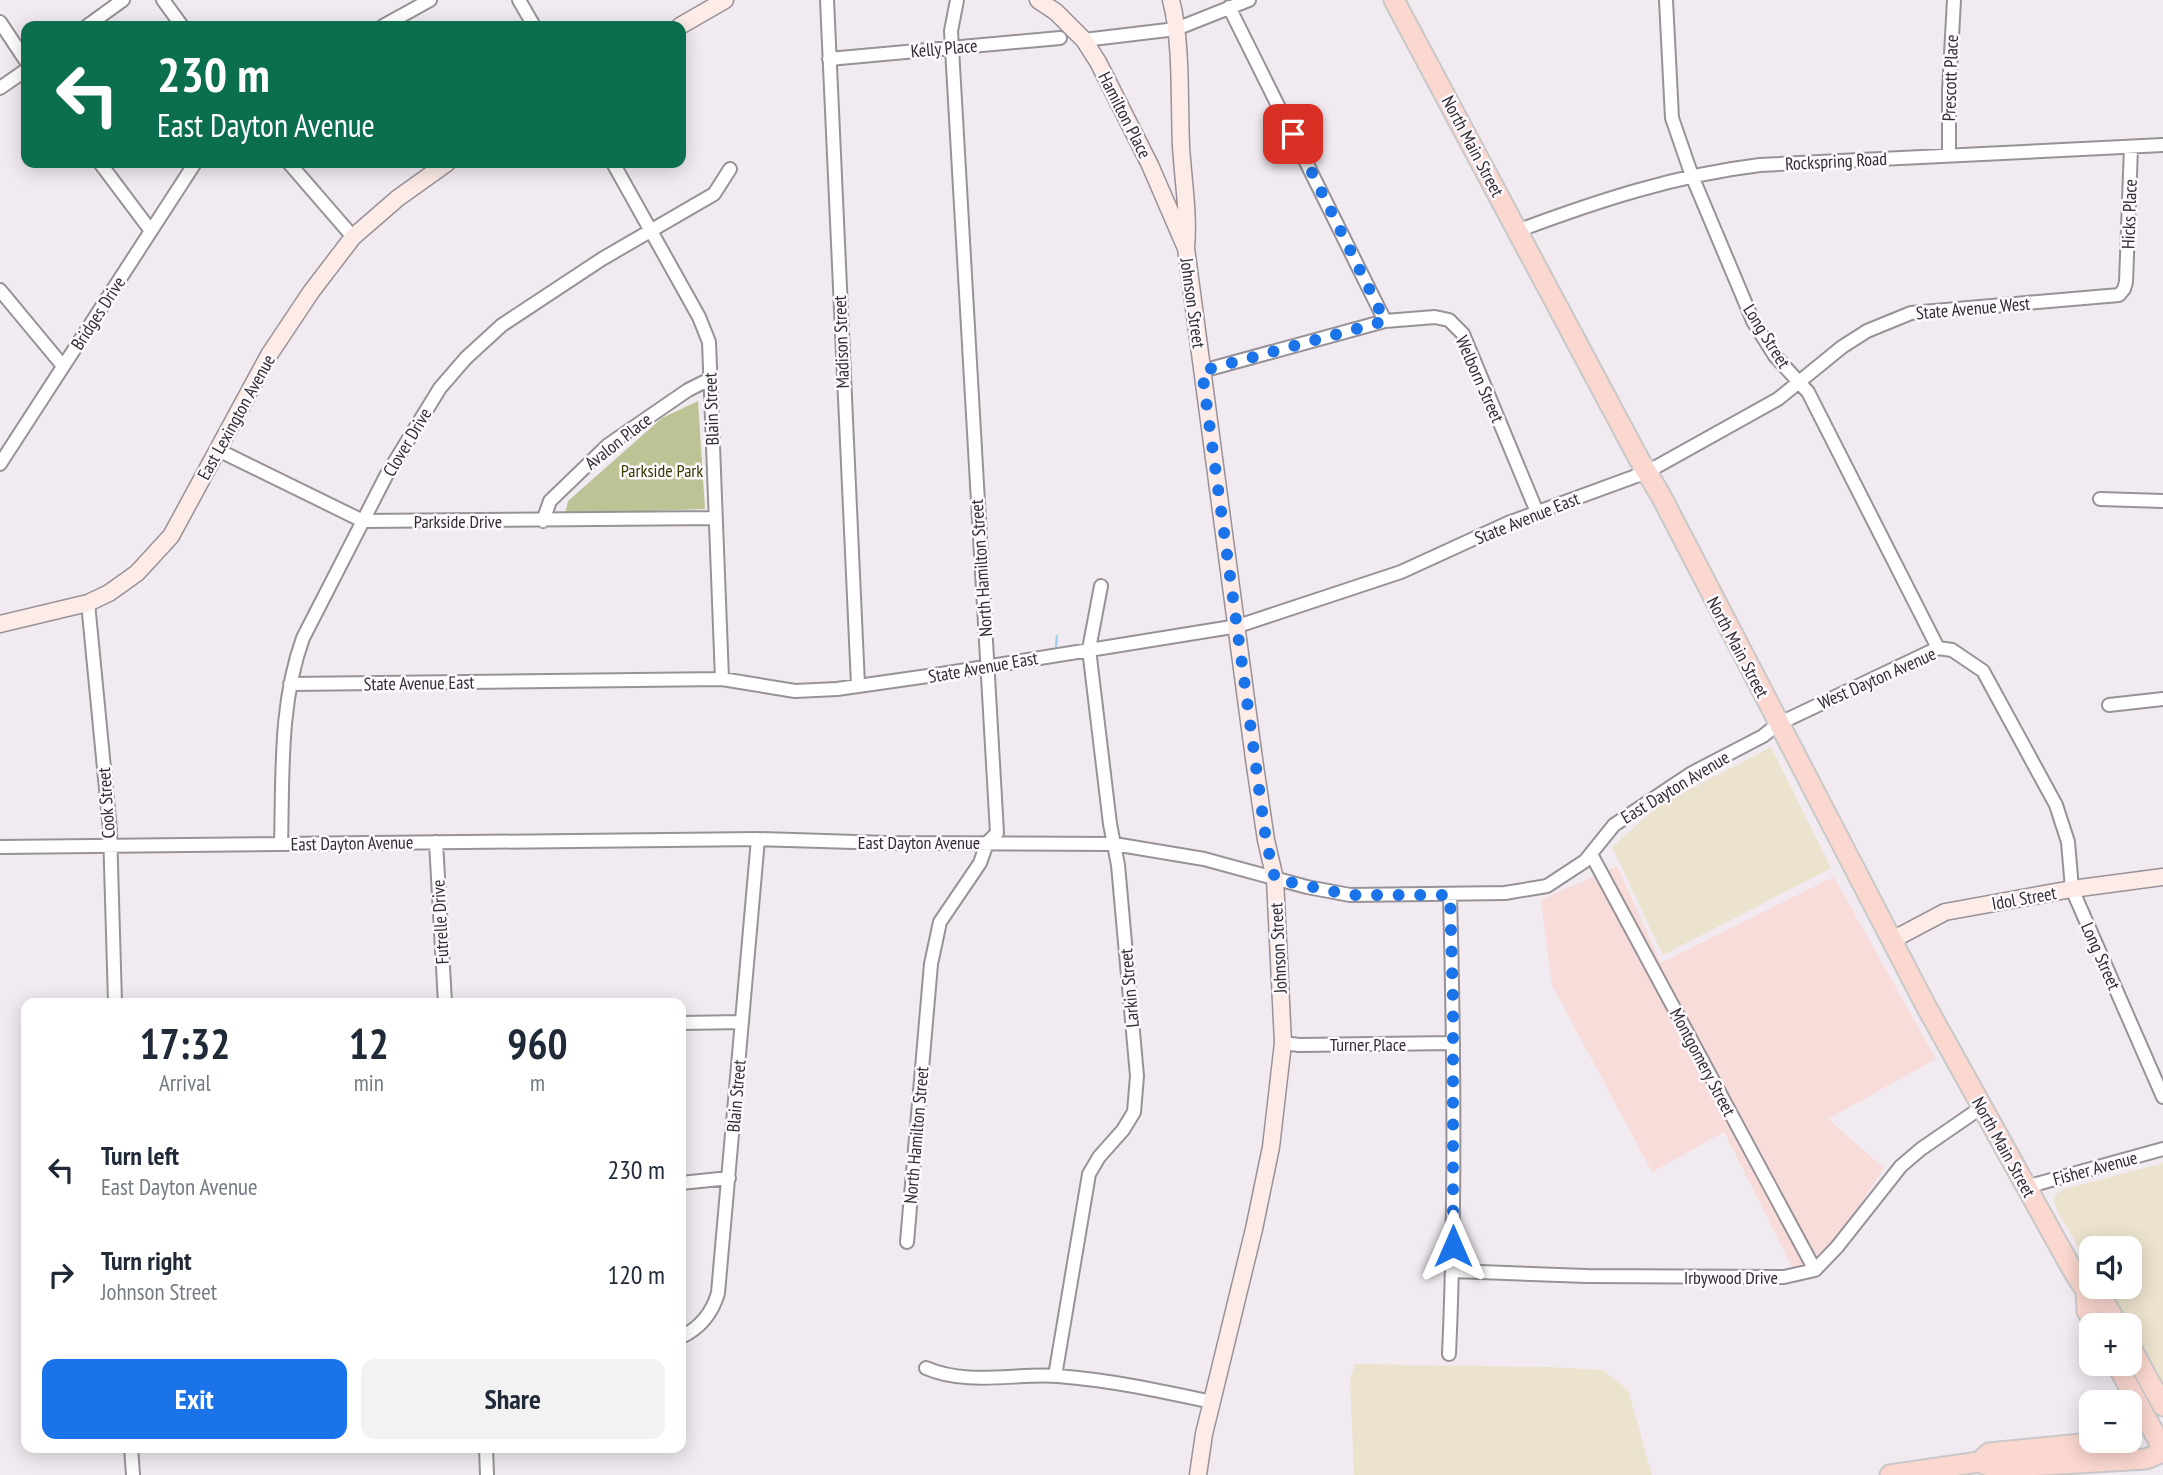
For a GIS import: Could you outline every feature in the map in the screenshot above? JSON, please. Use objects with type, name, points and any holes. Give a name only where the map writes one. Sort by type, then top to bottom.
[{"type":"main road","name":"North Main Street","points":[[1394,0],[1647,472],[1892,940],[2079,1279]]},
{"type":"main road","name":"North Main Street","points":[[2099,1299],[2105,1303],[2111,1313]]},
{"type":"main road","points":[[2142,1368],[2163,1406]]},
{"type":"main road","points":[[2142,1417],[2163,1451]]},
{"type":"main road","points":[[2142,1440],[2163,1451]]},
{"type":"main road","points":[[1979,1462],[1989,1453],[2079,1442]]},
{"type":"main road","points":[[1889,1475],[1979,1462],[1994,1468],[2146,1459],[2163,1451]]},
{"type":"street","points":[[94,21],[123,0]]},
{"type":"street","points":[[163,0],[178,21]]},
{"type":"street","points":[[392,21],[429,0]]},
{"type":"street","points":[[519,0],[531,21]]},
{"type":"street","points":[[686,23],[725,0]]},
{"type":"street","name":"Madison Street","points":[[827,0],[858,685]]},
{"type":"street","name":"North Hamilton Street","points":[[906,1242],[931,964],[940,922],[980,863],[987,843],[997,833],[951,31],[957,0]]},
{"type":"street","name":"Hamilton Place","points":[[1038,0],[1056,12],[1084,40],[1111,84],[1186,248]]},
{"type":"street","name":"Johnson Street","points":[[1171,0],[1176,29],[1188,223],[1186,248],[1266,840],[1275,879],[1283,1043],[1271,1147],[1204,1434],[1198,1475]]},
{"type":"street","points":[[1084,40],[1176,29],[1249,0]]},
{"type":"street","name":"Long Street","points":[[1666,0],[1672,118],[1692,176],[1753,321],[1775,356],[1808,392],[1938,648]]},
{"type":"street","name":"Prescott Place","points":[[1949,155],[1948,91],[1954,0]]},
{"type":"street","points":[[1229,7],[1385,321]]},
{"type":"street","points":[[0,22],[21,54]]},
{"type":"street","name":"Kelly Place","points":[[829,59],[1060,38]]},
{"type":"street","points":[[0,88],[21,73]]},
{"type":"street","name":"Rockspring Road","points":[[1517,231],[1605,199],[1692,176],[1760,165],[2163,145]]},
{"type":"street","name":"Hicks Place","points":[[2126,282],[2132,146]]},
{"type":"street","points":[[1150,165],[1167,183],[1184,183]]},
{"type":"street","points":[[104,168],[151,231]]},
{"type":"street","name":"Bridges Drive","points":[[0,464],[192,168]]},
{"type":"street","points":[[293,168],[353,237]]},
{"type":"street","name":"East Lexington Avenue","points":[[0,624],[88,603],[109,593],[137,573],[171,536],[269,355],[311,292],[353,237],[398,198],[440,168]]},
{"type":"street","name":"Blain Street","points":[[616,168],[652,230],[709,342],[722,679]]},
{"type":"street","name":"Clover Drive","points":[[281,844],[284,724],[294,663],[303,638],[363,521],[413,430],[440,388],[466,358],[502,325],[601,259],[714,194],[730,169]]},
{"type":"street","name":"State Avenue West","points":[[1647,472],[1778,399],[1842,347],[1867,331],[1900,316],[2113,296],[2119,295],[2126,282]]},
{"type":"street","points":[[0,290],[63,366]]},
{"type":"street","name":"Welborn Street","points":[[1202,371],[1385,321],[1435,317],[1449,320],[1463,334],[1537,512]]},
{"type":"street","name":"Avalon Place","points":[[543,521],[550,500],[608,445],[677,397],[710,379]]},
{"type":"street","name":"Parkside Drive","points":[[218,450],[363,521],[715,518]]},
{"type":"street","name":"State Avenue East","points":[[290,684],[722,679],[795,691],[935,675],[1238,626],[1401,572],[1537,512],[1647,472]]},
{"type":"street","points":[[2100,499],[2163,501]]},
{"type":"street","name":"Larkin Street","points":[[1055,1376],[1089,1174],[1099,1157],[1124,1130],[1134,1112],[1137,1089],[1114,844],[1089,649],[1101,586]]},
{"type":"street","name":"Cook Street","points":[[88,603],[110,830],[115,998]]},
{"type":"street","name":"West Dayton Avenue","points":[[1778,724],[1938,648],[1952,650],[1983,671],[1998,699]]},
{"type":"street","name":"Long Street","points":[[1998,699],[2056,806],[2068,842],[2072,889],[2163,1097]]},
{"type":"street","points":[[2109,705],[2163,699]]},
{"type":"street","name":"East Dayton Avenue","points":[[0,848],[758,839],[888,843],[1114,844],[1204,859],[1275,879],[1350,895],[1505,893],[1547,886],[1585,861],[1614,825],[1692,773],[1763,736],[1778,724]]},
{"type":"street","name":"Blain Street","points":[[686,1334],[693,1331],[714,1307],[718,1293],[758,839]]},
{"type":"street","name":"Futrelle Drive","points":[[436,842],[445,998]]},
{"type":"street","name":"Montgomery Street","points":[[1591,853],[1815,1270]]},
{"type":"street","name":"Idol Street","points":[[1892,940],[1945,912],[2072,889],[2163,877]]},
{"type":"street","points":[[1449,1353],[1453,1271],[1450,895]]},
{"type":"street","points":[[686,1023],[742,1022]]},
{"type":"street","name":"Turner Place","points":[[1283,1043],[1453,1043]]},
{"type":"street","points":[[1815,1270],[1837,1247],[1902,1166],[1921,1149],[1982,1107]]},
{"type":"street","name":"Fisher Avenue","points":[[2026,1187],[2163,1149]]},
{"type":"street","points":[[686,1183],[729,1178]]},
{"type":"street","name":"Irbywood Drive","points":[[1453,1271],[1587,1276],[1784,1278],[1815,1270]]},
{"type":"street","points":[[926,1368],[955,1377],[1055,1376],[1119,1383],[1212,1402]]},
{"type":"street","points":[[131,1453],[133,1475]]},
{"type":"street","points":[[486,1453],[487,1475]]},
{"type":"shaded area","points":[[1771,747],[1831,868],[1663,955],[1612,847],[1658,806]]},
{"type":"shaded area","points":[[1617,866],[1661,963],[1834,877],[1936,1059],[1828,1119],[1884,1168],[1829,1252],[1793,1269],[1724,1132],[1652,1172],[1552,985],[1541,900]]},
{"type":"shaded area","points":[[2163,1163],[2163,1384],[2142,1350],[2142,1313],[2120,1313],[2111,1299],[2142,1299],[2142,1236],[2079,1236],[2079,1248],[2054,1202],[2055,1195],[2064,1189]]},
{"type":"shaded area","points":[[1355,1364],[1603,1370],[1628,1390],[1652,1475],[1354,1475],[1350,1380]]},
{"type":"green space","name":"Parkside Park","points":[[698,401],[705,509],[565,514],[568,501],[662,418]]},
{"type":"waterway","points":[[1056,646],[1057,636]]},
{"type":"route","points":[[1293,134],[1385,321],[1202,371],[1254,759],[1266,840],[1275,879],[1350,895],[1450,895],[1453,1246]]}]
